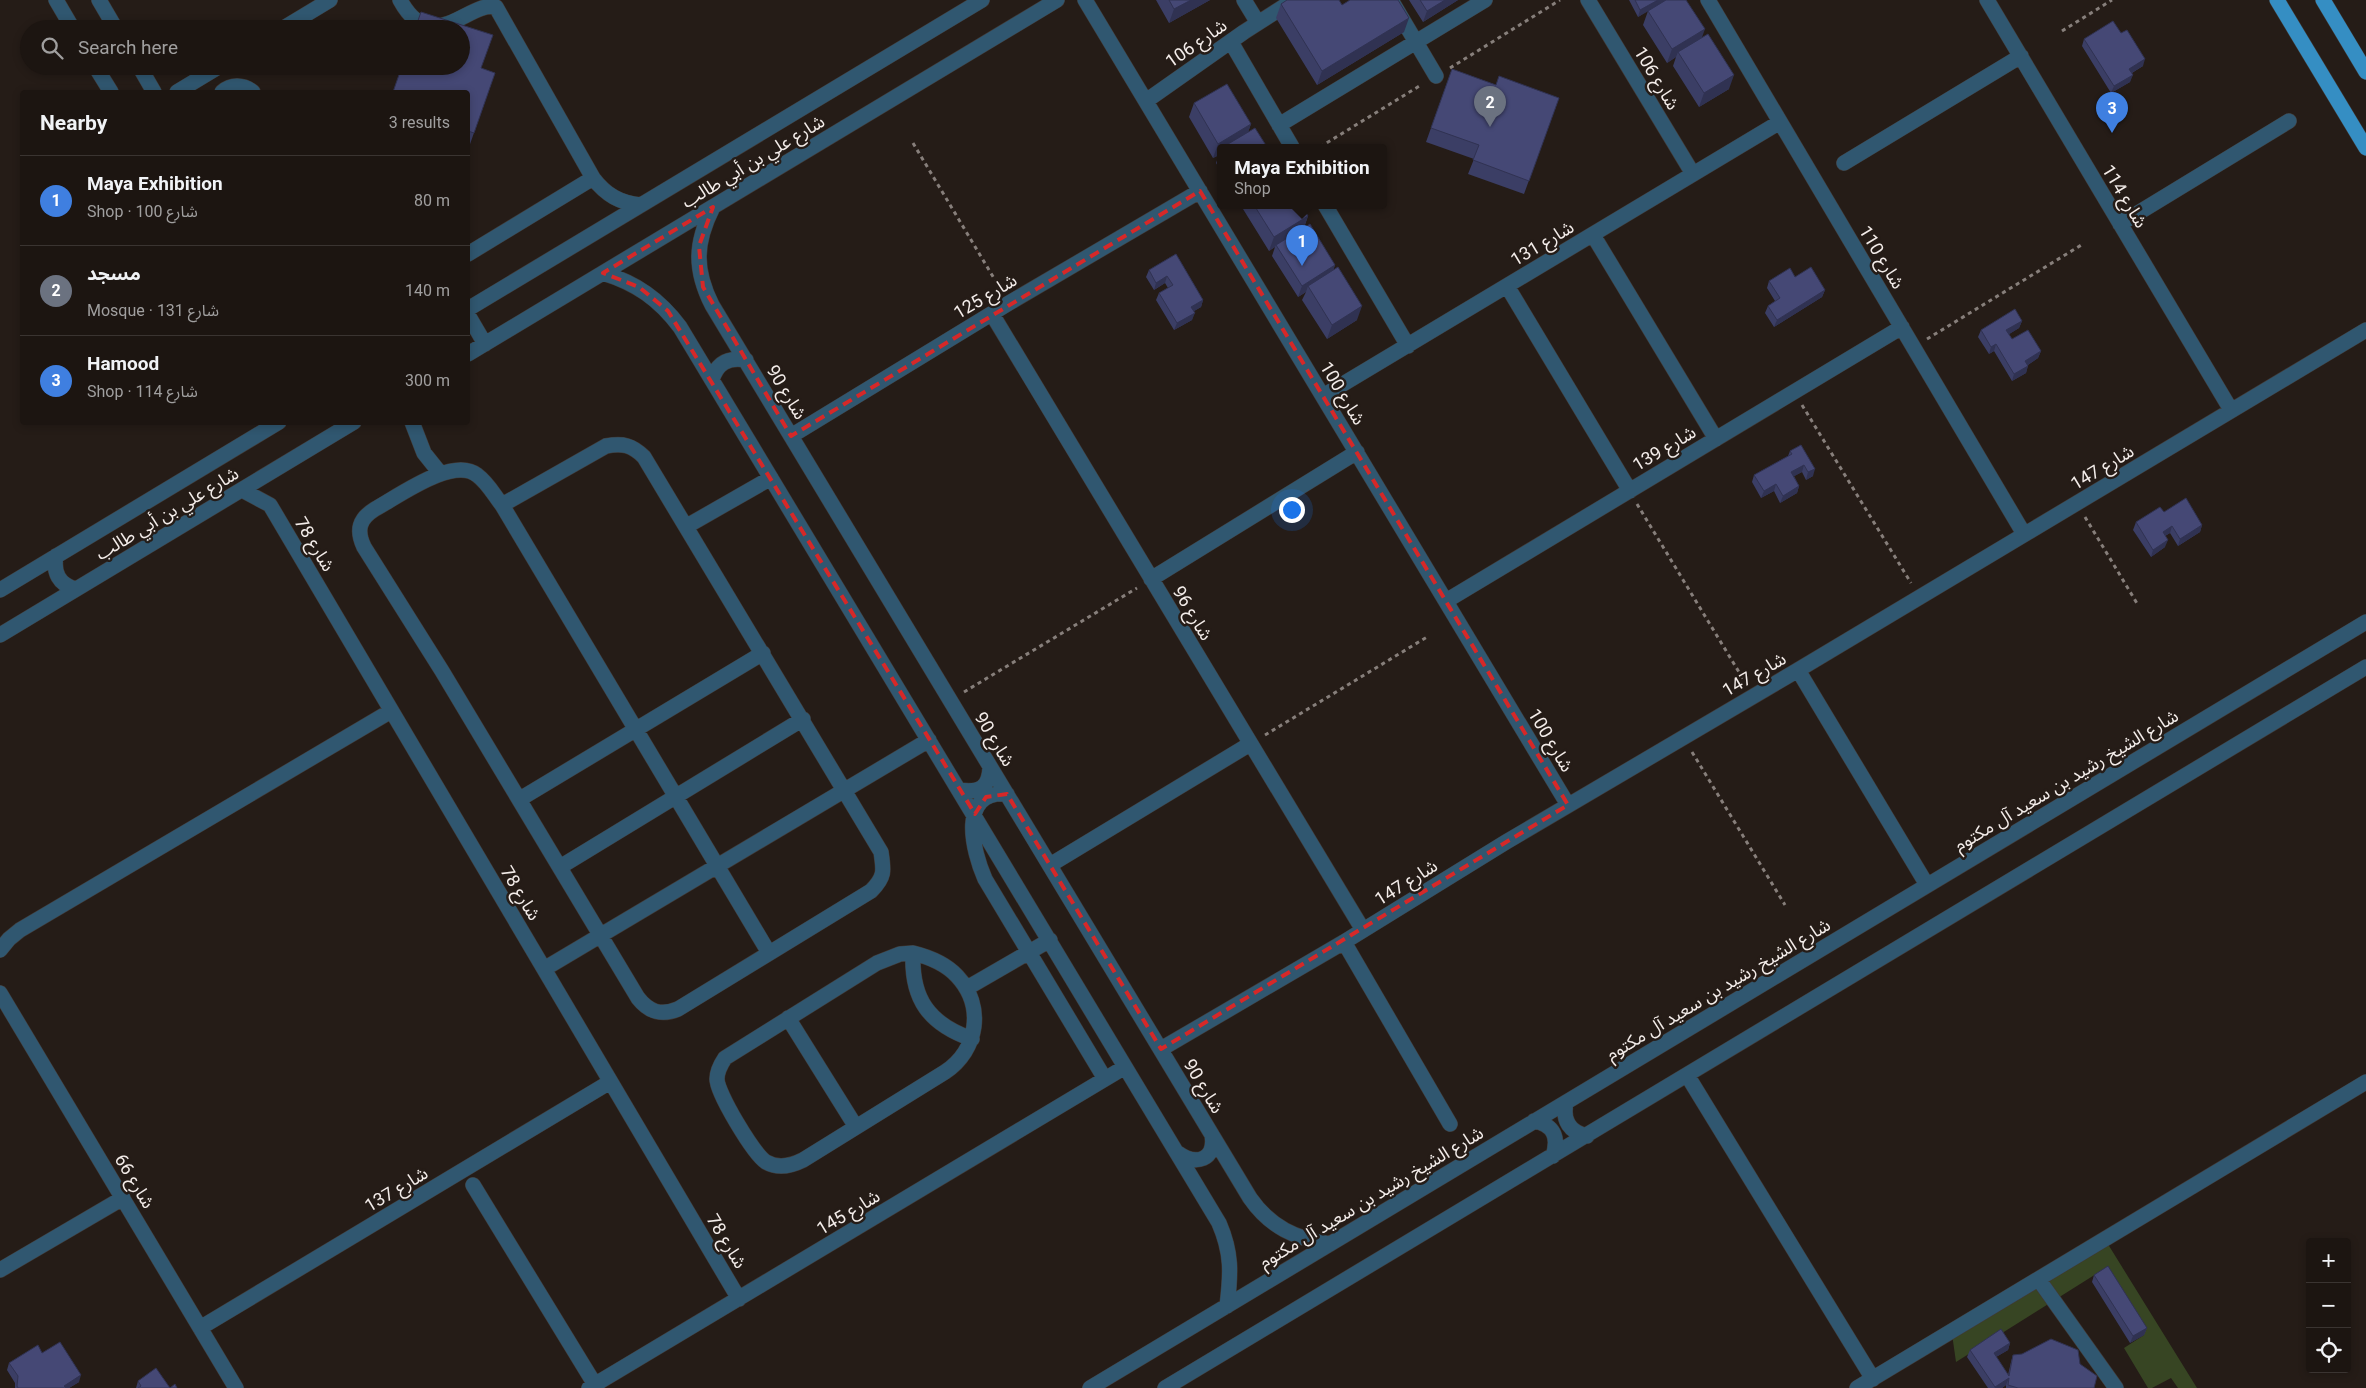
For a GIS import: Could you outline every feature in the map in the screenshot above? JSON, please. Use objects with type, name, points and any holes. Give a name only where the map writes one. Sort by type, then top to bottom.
[{"type":"main road","points":[[2277,0],[2366,148]]},
{"type":"main road","points":[[2323,0],[2366,72]]},
{"type":"street","points":[[56,0],[68,20]]},
{"type":"street","points":[[99,0],[111,20]]},
{"type":"street","points":[[297,20],[330,0]]},
{"type":"street","points":[[400,0],[413,18],[419,20]]},
{"type":"street","name":"شارع علي بن أبي طالب","points":[[470,308],[982,0]]},
{"type":"street","name":"شارع علي بن أبي طالب","points":[[470,353],[1056,0]]},
{"type":"street","name":"شارع 100","points":[[1085,0],[1568,805]]},
{"type":"street","points":[[1244,0],[1258,23]]},
{"type":"street","name":"شارع 106","points":[[1146,101],[1294,0]]},
{"type":"street","points":[[1391,0],[1436,76]]},
{"type":"street","points":[[1279,125],[1485,0]]},
{"type":"street","name":"شارع 106","points":[[1588,0],[1693,174]]},
{"type":"street","name":"شارع 110","points":[[1708,0],[2024,534]]},
{"type":"street","name":"شارع 114","points":[[1987,0],[2231,410]]},
{"type":"street","points":[[453,20],[482,5],[490,4],[496,7],[593,178],[602,190],[614,198],[626,203],[641,205]]},
{"type":"street","points":[[1231,42],[1290,144]]},
{"type":"street","points":[[1844,163],[2021,56]]},
{"type":"street","points":[[101,75],[110,90]]},
{"type":"street","points":[[144,75],[153,90]]},
{"type":"street","points":[[180,90],[205,75]]},
{"type":"street","points":[[224,90],[228,87],[240,86],[249,90]]},
{"type":"street","points":[[2120,224],[2289,121]]},
{"type":"street","name":"شارع 131","points":[[1323,396],[1780,122]]},
{"type":"street","points":[[470,253],[593,178]]},
{"type":"street","name":"شارع 125","points":[[791,436],[1009,303],[1200,191]]},
{"type":"street","name":"شارع 90","points":[[713,207],[704,226],[699,246],[698,266],[703,287],[791,436],[1259,1212],[1284,1231],[1299,1238],[1330,1244]]},
{"type":"street","points":[[1327,209],[1408,346]]},
{"type":"street","points":[[1593,234],[1716,439]]},
{"type":"street","points":[[603,273],[639,287],[655,298],[680,327],[975,814],[1210,1206],[1227,1243],[1230,1263],[1227,1306]]},
{"type":"street","points":[[1507,286],[1630,491]]},
{"type":"street","name":"شارع 96","points":[[992,314],[1363,930]]},
{"type":"street","points":[[470,318],[485,344]]},
{"type":"street","name":"شارع 139","points":[[1446,601],[1902,327]]},
{"type":"street","name":"شارع 147","points":[[1161,1049],[1344,942],[1683,736],[1798,670],[2366,330]]},
{"type":"street","points":[[712,380],[714,371],[728,360],[746,360]]},
{"type":"street","name":"شارع علي بن أبي طالب","points":[[0,635],[349,425]]},
{"type":"street","points":[[413,425],[424,453],[440,474]]},
{"type":"street","name":"شارع علي بن أبي طالب","points":[[0,590],[262,428]]},
{"type":"street","points":[[502,505],[606,446],[621,443],[635,448],[644,457],[764,653],[881,852],[884,869],[881,882],[871,891],[678,1009],[667,1013],[655,1012],[645,1007],[638,998],[359,536],[360,525],[365,515],[440,474],[452,469],[465,469],[476,474],[502,505],[769,953]]},
{"type":"street","points":[[1151,579],[1357,452]]},
{"type":"street","points":[[242,490],[270,505],[270,473]]},
{"type":"street","points":[[687,526],[771,478]]},
{"type":"street","name":"شارع 78","points":[[270,505],[739,1299]]},
{"type":"street","points":[[56,556],[56,573],[67,586],[75,589]]},
{"type":"street","name":"شارع الشيخ رشيد بن سعيد آل مكتوم","points":[[1090,1388],[2366,622]]},
{"type":"street","points":[[520,800],[764,653]]},
{"type":"street","points":[[1165,1388],[2366,667]]},
{"type":"street","points":[[1798,670],[1927,886]]},
{"type":"street","points":[[0,950],[20,930],[391,711]]},
{"type":"street","points":[[560,867],[803,719]]},
{"type":"street","points":[[544,969],[929,740]]},
{"type":"street","points":[[1050,866],[1250,744]]},
{"type":"street","points":[[959,790],[972,792],[983,788],[990,778],[990,767]]},
{"type":"street","points":[[1007,794],[996,793],[986,796],[979,804],[975,814],[973,831],[978,864],[985,879],[1105,1079]]},
{"type":"street","points":[[967,988],[1050,940]]},
{"type":"street","points":[[1344,942],[1450,1124]]},
{"type":"street","points":[[913,953],[912,973],[916,991],[925,1008],[938,1022],[954,1033],[972,1039]]},
{"type":"street","points":[[913,953],[929,957],[944,965],[967,988],[974,1013],[972,1039],[966,1053],[957,1064],[791,1166],[778,1166],[766,1162],[757,1153],[720,1092],[717,1080],[719,1068],[725,1058],[888,957],[913,953]]},
{"type":"street","name":"شارع 66","points":[[0,993],[236,1388]]},
{"type":"street","points":[[788,1018],[856,1127]]},
{"type":"street","name":"شارع 145","points":[[594,1387],[1125,1067]]},
{"type":"street","points":[[1687,1075],[1873,1379]]},
{"type":"street","name":"شارع 137","points":[[200,1328],[610,1082]]},
{"type":"street","points":[[1857,1388],[2366,1082]]},
{"type":"street","points":[[1566,1103],[1564,1112],[1570,1128],[1587,1136]]},
{"type":"street","points":[[1534,1121],[1544,1123],[1552,1128],[1556,1136],[1557,1146],[1553,1156]]},
{"type":"street","points":[[1178,1153],[1186,1158],[1195,1160],[1204,1158],[1210,1152],[1213,1144],[1212,1135]]},
{"type":"street","points":[[473,1185],[594,1387]]},
{"type":"street","points":[[0,1270],[123,1198]]},
{"type":"street","points":[[2039,1280],[2116,1388]]},
{"type":"path","points":[[2062,31],[2112,0]]},
{"type":"path","points":[[913,143],[1009,303]]},
{"type":"path","points":[[1914,348],[2083,244]]},
{"type":"path","points":[[1794,392],[1919,596]]},
{"type":"path","points":[[1630,491],[1754,696]]},
{"type":"path","points":[[2077,504],[2138,605]]},
{"type":"path","points":[[951,700],[1151,579]]},
{"type":"path","points":[[1250,744],[1427,637]]},
{"type":"path","points":[[1683,736],[1784,905]]},
{"type":"highlighted area","points":[[1200,191],[1568,805],[1161,1049],[1007,794],[986,797],[975,814],[668,311],[639,287],[603,273],[713,207],[699,246],[703,287],[791,436]]},
{"type":"green space","points":[[2106,1241],[2197,1388],[2178,1388],[2171,1378],[2152,1388],[2148,1388],[2124,1348],[2144,1335],[2104,1269],[1956,1362],[1952,1334]]},
{"type":"building","points":[[1169,0],[1191,0],[1174,9]]},
{"type":"building","points":[[1287,0],[1339,0],[1342,5],[1350,0],[1398,0],[1409,18],[1322,71],[1281,4]]},
{"type":"building","points":[[1420,0],[1445,0],[1427,11]]},
{"type":"building","points":[[1635,0],[1658,0],[1640,10]]},
{"type":"building","points":[[1666,0],[1686,0],[1705,29],[1672,49],[1648,11]]},
{"type":"building","points":[[421,12],[446,20],[418,20]]},
{"type":"building","points":[[2113,21],[2121,33],[2127,30],[2145,59],[2129,69],[2133,75],[2114,86],[2084,39]]},
{"type":"building","points":[[470,28],[493,35],[481,68],[495,73],[474,133],[470,132],[470,90],[394,90],[399,75],[470,75]]},
{"type":"building","points":[[1708,34],[1734,75],[1704,93],[1678,52]]},
{"type":"building","points":[[1452,69],[1496,85],[1499,76],[1559,98],[1529,181],[1473,160],[1479,145],[1431,128]]},
{"type":"building","points":[[1227,84],[1251,124],[1218,144],[1194,103]]},
{"type":"building","points":[[1255,128],[1265,144],[1228,144]]},
{"type":"building","points":[[1256,209],[1304,209],[1308,216],[1274,237]]},
{"type":"building","points":[[1310,224],[1335,265],[1302,286],[1276,245]]},
{"type":"building","points":[[1176,254],[1203,300],[1191,307],[1195,313],[1177,323],[1159,293],[1173,285],[1167,276],[1156,283],[1149,270]]},
{"type":"building","points":[[1338,267],[1362,306],[1332,325],[1308,286]]},
{"type":"building","points":[[1811,267],[1825,290],[1777,320],[1768,306],[1780,298],[1769,281],[1790,268],[1795,277]]},
{"type":"building","points":[[2015,309],[2022,321],[2006,330],[2012,339],[2028,330],[2041,351],[2025,361],[2028,366],[2014,374],[1996,344],[1991,347],[1981,330]]},
{"type":"building","points":[[1801,445],[1815,469],[1808,472],[1804,465],[1791,472],[1799,486],[1783,496],[1776,484],[1764,491],[1754,475],[1792,454],[1790,451]]},
{"type":"building","points":[[2186,498],[2202,525],[2180,539],[2172,526],[2163,532],[2168,540],[2153,550],[2136,522],[2160,507],[2164,512]]},
{"type":"building","points":[[2108,1266],[2147,1328],[2133,1336],[2094,1275]]},
{"type":"building","points":[[2001,1329],[2010,1343],[1994,1353],[2009,1376],[2013,1355],[2022,1354],[2051,1339],[2078,1350],[2080,1364],[2097,1376],[2094,1388],[2018,1388],[2008,1385],[2009,1378],[1995,1387],[1970,1350]]},
{"type":"building","points":[[60,1342],[81,1375],[64,1386],[66,1388],[18,1388],[18,1376],[9,1363],[38,1345],[42,1353]]},
{"type":"building","points":[[156,1368],[170,1388],[138,1388],[141,1386],[138,1381]]},
{"type":"place","name":"مسجد","points":[[1490,127]]},
{"type":"place","name":"Hamood","points":[[2112,133]]},
{"type":"place","name":"Maya Exhibition","points":[[1302,266]]}]
